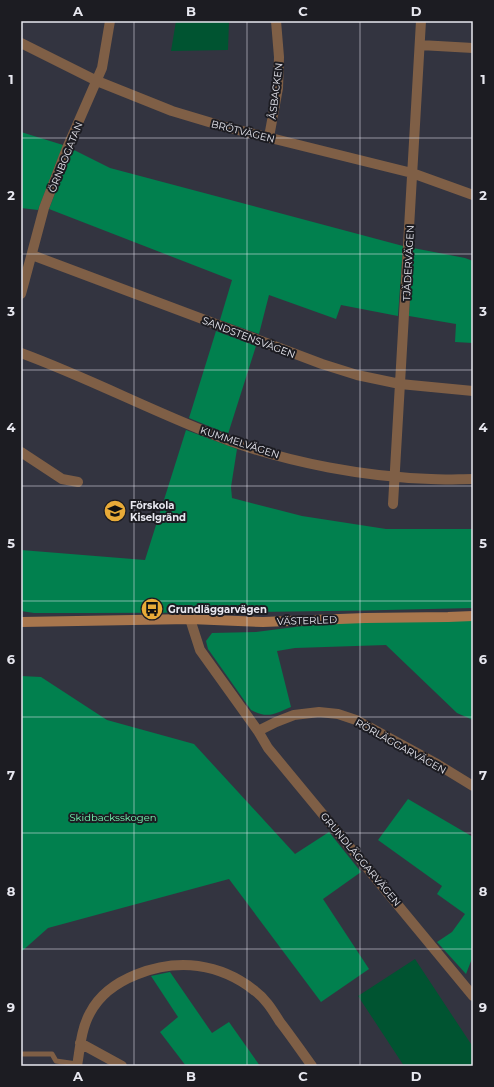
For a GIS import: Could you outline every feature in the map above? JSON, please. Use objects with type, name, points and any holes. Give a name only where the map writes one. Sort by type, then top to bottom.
[{"type":"street","name":"ÖRNBOGATAN","points":[[21,294],[47,202],[67,148],[102,68],[110,21]]},
{"type":"street","name":"ÅSBACKEN","points":[[269,137],[278,88],[279,57],[276,21]]},
{"type":"street","name":"TJÄDERVÄGEN","points":[[393,504],[396,476],[421,21]]},
{"type":"street","name":"BRÖTVÄGEN","points":[[21,43],[97,81],[172,111],[222,126],[412,173],[473,195]]},
{"type":"street","points":[[420,45],[473,48]]},
{"type":"street","name":"SANDSTENSVÄGEN","points":[[32,254],[322,364],[356,374],[400,384],[473,391]]},
{"type":"street","name":"KUMMELVÄGEN","points":[[21,353],[230,441],[291,459],[355,472],[431,479],[473,479]]},
{"type":"street","points":[[21,452],[62,479],[78,482]]},
{"type":"street","name":"VÄSTERLED","points":[[21,622],[190,619],[263,622],[473,616]]},
{"type":"street","name":"GRUNDLÄGGARVÄGEN","points":[[190,619],[200,650],[258,731],[268,748],[473,996]]},
{"type":"street","name":"RÖRLÄGGARVÄGEN","points":[[258,731],[294,715],[319,712],[338,714],[356,720],[437,764],[473,786]]},
{"type":"street","points":[[77,1065],[85,1023],[98,1001],[114,987],[128,978],[147,971],[178,966],[197,966],[218,970],[235,977],[256,991],[312,1066]]},
{"type":"street","points":[[80,1043],[122,1066]]},
{"type":"lane","points":[[21,1054],[52,1054],[56,1060],[77,1065]]},
{"type":"green space","points":[[176,21],[229,21],[228,50],[171,51]]},
{"type":"green space","points":[[21,132],[63,145],[38,210],[21,208]]},
{"type":"green space","points":[[72,149],[110,168],[403,246],[398,316],[341,305],[336,319],[269,295],[259,334],[220,320],[232,280],[49,209]]},
{"type":"green space","points":[[413,248],[465,258],[473,261],[473,343],[455,342],[456,324],[409,316]]},
{"type":"green space","points":[[216,331],[256,346],[228,434],[189,418]]},
{"type":"green space","points":[[186,430],[237,449],[231,487],[232,498],[302,516],[386,529],[473,529],[473,608],[199,612],[34,613],[21,611],[21,550],[145,560]]},
{"type":"green space","points":[[473,614],[473,720],[457,713],[386,645],[295,648],[277,651],[291,707],[280,712],[267,715],[257,713],[251,710],[208,649],[206,641],[212,633],[256,632],[365,618]]},
{"type":"green space","name":"Skidbacksskogen","points":[[21,676],[41,677],[107,720],[194,744],[295,854],[329,832],[361,872],[323,899],[369,969],[321,1002],[229,879],[48,928],[21,952]]},
{"type":"green space","points":[[408,799],[473,837],[473,956],[466,974],[437,942],[452,932],[465,914],[437,894],[442,886],[378,840]]},
{"type":"green space","points":[[415,959],[473,1047],[473,1066],[404,1066],[358,996]]},
{"type":"green space","points":[[170,972],[212,1033],[229,1022],[260,1066],[186,1066],[160,1032],[178,1017],[151,976]]},
{"type":"place","name":"Förskola Kiselgränd","points":[[115,511]]},
{"type":"place","name":"Grundläggarvägen","points":[[152,609]]}]
